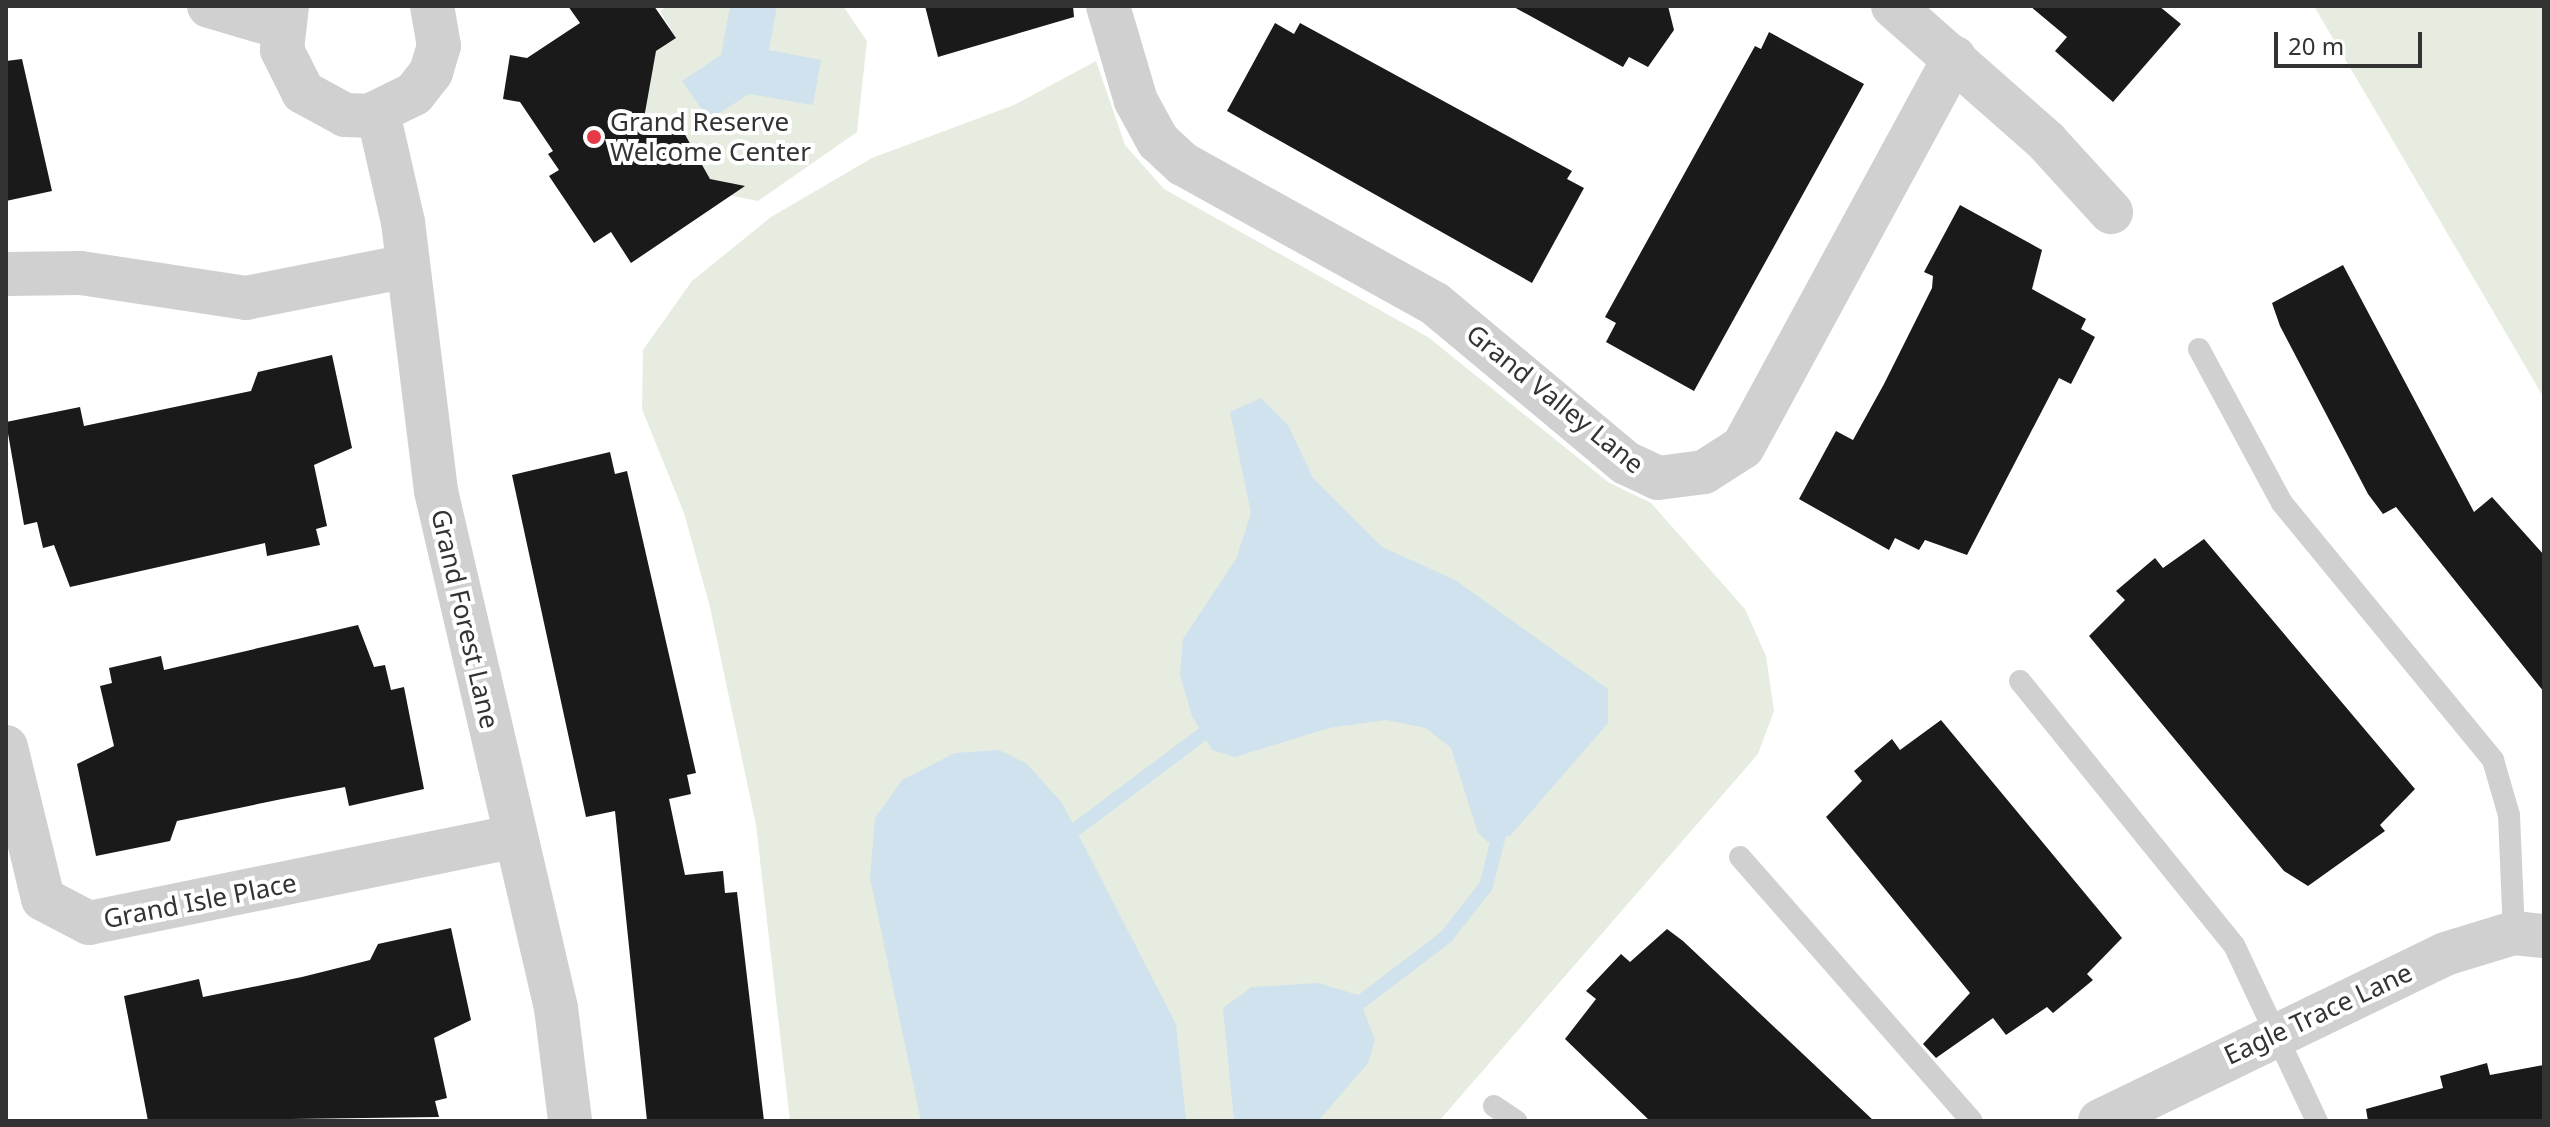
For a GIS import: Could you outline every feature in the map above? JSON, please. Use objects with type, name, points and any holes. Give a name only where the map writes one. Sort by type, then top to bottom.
[{"type":"street","points":[[209,6],[284,16],[289,73],[303,92],[345,115],[378,113],[414,94],[431,72],[439,46],[432,6]]},
{"type":"street","name":"Grand Valley Lane","points":[[1108,6],[1136,101],[1158,141],[1183,164],[1434,303],[1626,463],[1673,479],[1723,464],[1760,423],[1954,58]]},
{"type":"street","points":[[1893,6],[1954,58],[2111,212]]},
{"type":"street","name":"Grand Forest Lane","points":[[378,113],[407,266],[436,491],[556,1008],[570,1121]]},
{"type":"street","points":[[6,274],[81,273],[246,298],[407,266]]},
{"type":"street","name":"Grand Isle Place","points":[[6,747],[43,899],[89,923],[515,836]]},
{"type":"street","name":"Eagle Trace Lane","points":[[2100,1121],[2276,1033],[2445,954],[2529,934]]},
{"type":"lane","points":[[2199,349],[2282,503],[2493,760],[2509,815],[2529,934]]},
{"type":"lane","points":[[2020,681],[2211,910],[2276,1033],[2317,1121]]},
{"type":"lane","points":[[1740,857],[1972,1121]]},
{"type":"lane","points":[[1494,1106],[1516,1121]]},
{"type":"shaded area","points":[[668,6],[843,6],[867,41],[857,132],[758,201],[723,194],[726,182],[710,179],[683,131],[666,128],[647,141],[642,134],[651,78],[632,68],[676,38],[660,11]]},
{"type":"shaded area","points":[[2314,6],[2544,6],[2544,398],[2382,122]]},
{"type":"shaded area","points":[[1096,61],[1125,145],[1164,189],[1428,337],[1608,482],[1651,503],[1745,609],[1766,656],[1774,711],[1758,754],[1439,1121],[790,1121],[756,825],[710,607],[684,513],[642,409],[643,350],[692,281],[771,217],[872,158],[1014,105]]},
{"type":"water","points":[[730,6],[777,6],[769,50],[821,60],[813,105],[749,94],[709,120],[682,81],[721,55]]},
{"type":"water","points":[[1261,398],[1288,425],[1313,478],[1382,547],[1455,580],[1608,689],[1608,723],[1511,835],[1488,842],[1478,833],[1451,748],[1426,728],[1386,720],[1329,728],[1235,757],[1212,750],[1192,716],[1180,675],[1183,639],[1236,559],[1251,513],[1230,412]]},
{"type":"water","points":[[999,750],[1027,764],[1062,803],[1176,1024],[1186,1121],[921,1121],[870,878],[875,818],[902,780],[955,753]]},
{"type":"water","points":[[1318,983],[1358,995],[1375,1040],[1368,1063],[1318,1121],[1234,1121],[1223,1008],[1252,987]]},
{"type":"building","name":"Grand Reserve Welcome Center","points":[[568,6],[654,6],[676,38],[656,51],[643,124],[683,131],[710,179],[745,186],[631,263],[611,232],[594,243],[549,176],[559,170],[548,154],[553,151],[520,102],[503,99],[510,55],[527,58],[580,23]]},
{"type":"building","points":[[925,6],[1073,6],[1074,17],[938,57]]},
{"type":"building","points":[[1512,6],[1668,6],[1674,30],[1648,67],[1629,57],[1623,67]]},
{"type":"building","points":[[2030,6],[2159,6],[2181,24],[2113,102],[2055,51],[2067,37]]},
{"type":"building","points":[[1275,23],[1294,34],[1300,23],[1572,171],[1567,179],[1584,188],[1532,283],[1227,111]]},
{"type":"building","points":[[1769,32],[1864,84],[1694,391],[1606,342],[1616,323],[1605,317],[1755,46],[1761,49]]},
{"type":"building","points":[[22,59],[52,191],[6,201],[6,61]]},
{"type":"building","points":[[1960,205],[2042,250],[2032,289],[2086,319],[2081,329],[2095,337],[2071,384],[2059,378],[1967,555],[1925,540],[1919,550],[1895,538],[1889,550],[1799,499],[1836,431],[1853,440],[1884,384],[1932,288],[1933,276],[1924,272]]},
{"type":"building","points":[[2343,265],[2474,512],[2492,497],[2544,555],[2544,692],[2396,507],[2383,514],[2368,494],[2280,326],[2272,303]]},
{"type":"building","points":[[332,355],[352,448],[314,465],[327,526],[316,529],[320,545],[267,556],[265,543],[70,587],[54,545],[43,548],[37,522],[24,525],[6,422],[80,407],[84,426],[251,391],[258,372]]},
{"type":"building","points":[[610,452],[615,474],[627,471],[696,773],[687,775],[691,794],[669,799],[685,875],[723,871],[725,893],[737,892],[764,1121],[647,1121],[615,811],[586,817],[512,475]]},
{"type":"building","points":[[2204,539],[2415,789],[2380,825],[2385,831],[2308,886],[2284,871],[2089,636],[2125,600],[2116,591],[2155,558],[2163,568]]},
{"type":"building","points":[[358,625],[374,667],[385,665],[391,690],[404,687],[424,789],[349,806],[345,787],[282,799],[177,821],[170,841],[96,856],[77,764],[114,746],[100,686],[112,683],[109,668],[161,656],[164,670]]},
{"type":"building","points":[[1941,720],[2122,938],[2087,974],[2093,980],[2053,1013],[2047,1007],[2006,1035],[1993,1018],[1936,1058],[1923,1044],[1970,993],[1826,817],[1862,781],[1854,771],[1892,739],[1900,750]]},
{"type":"building","points":[[451,928],[471,1020],[434,1038],[447,1098],[435,1101],[439,1117],[148,1121],[124,996],[199,979],[203,997],[302,977],[370,960],[378,944]]},
{"type":"building","points":[[1667,929],[1874,1121],[1650,1121],[1565,1039],[1596,999],[1586,991],[1621,954],[1630,962]]},
{"type":"building","points":[[2487,1063],[2490,1075],[2544,1065],[2544,1121],[2368,1121],[2366,1109],[2443,1088],[2440,1076]]},
{"type":"waterway","points":[[1076,829],[1203,734]]},
{"type":"waterway","points":[[1362,1001],[1446,937],[1486,886],[1498,839]]},
{"type":"place","name":"Grand Reserve Welcome Center","points":[[594,137]]}]
